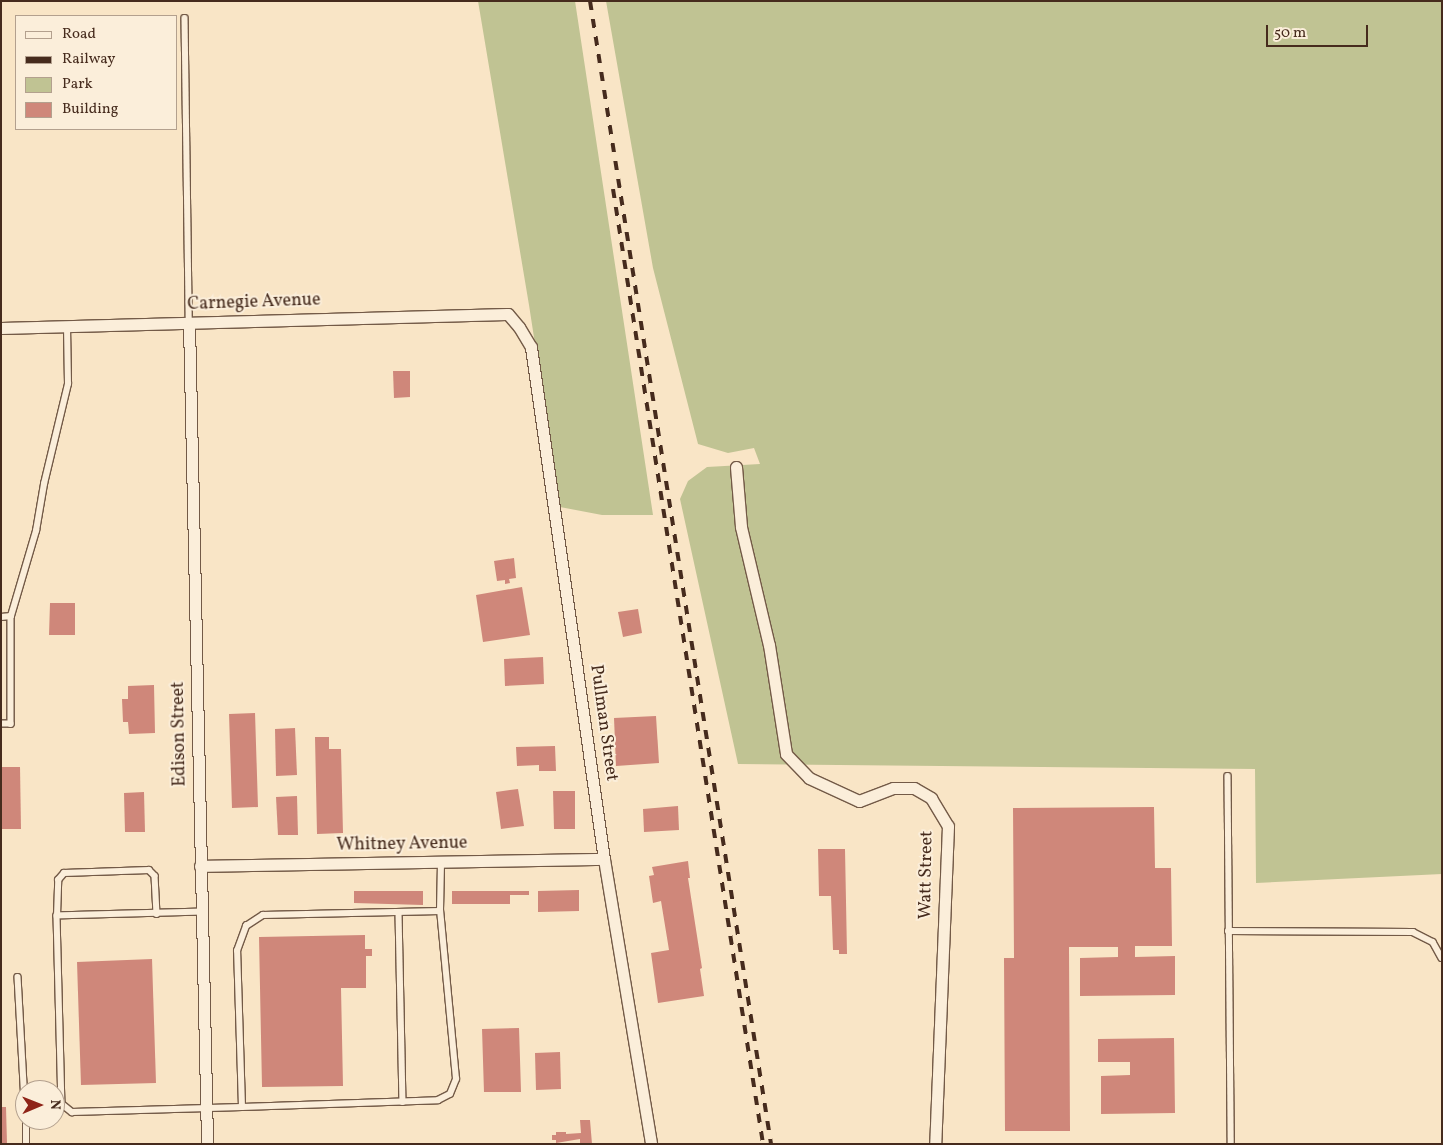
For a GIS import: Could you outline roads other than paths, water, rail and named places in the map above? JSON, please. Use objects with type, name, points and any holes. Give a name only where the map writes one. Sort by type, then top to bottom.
[{"type":"street","name":"Carnegie Avenue","points":[[1,328],[508,314]]},
{"type":"street","name":"Pullman Street","points":[[508,314],[530,347],[604,858],[651,1144]]},
{"type":"street","name":"Edison Street","points":[[189,323],[207,1144]]},
{"type":"street","name":"Watt Street","points":[[736,467],[741,527],[769,645],[786,754],[809,778],[859,802],[893,788],[914,788],[931,798],[948,826],[935,1144]]},
{"type":"street","name":"Whitney Avenue","points":[[200,866],[604,858]]},
{"type":"lane","points":[[184,18],[189,323]]},
{"type":"lane","points":[[1,724],[11,724],[11,616],[36,531],[44,484],[68,384],[67,326]]},
{"type":"lane","points":[[1,617],[11,616]]},
{"type":"lane","points":[[1228,776],[1228,931],[1232,1144]]},
{"type":"lane","points":[[158,914],[155,876],[149,870],[64,873],[58,880],[57,916],[62,1104],[72,1112],[438,1100],[450,1094],[456,1079],[440,911],[441,862]]},
{"type":"lane","points":[[242,1107],[237,951],[246,926],[263,915],[440,911]]},
{"type":"lane","points":[[57,916],[201,912]]},
{"type":"lane","points":[[399,913],[403,1102]]},
{"type":"lane","points":[[1228,931],[1413,932],[1433,942],[1442,958]]},
{"type":"lane","points":[[18,977],[24,1080]]},
{"type":"lane","points":[[26,1130],[26,1144]]},
{"type":"railway","points":[[590,1],[771,1144]]},
{"type":"railway","points":[[613,189],[763,1144]]}]
